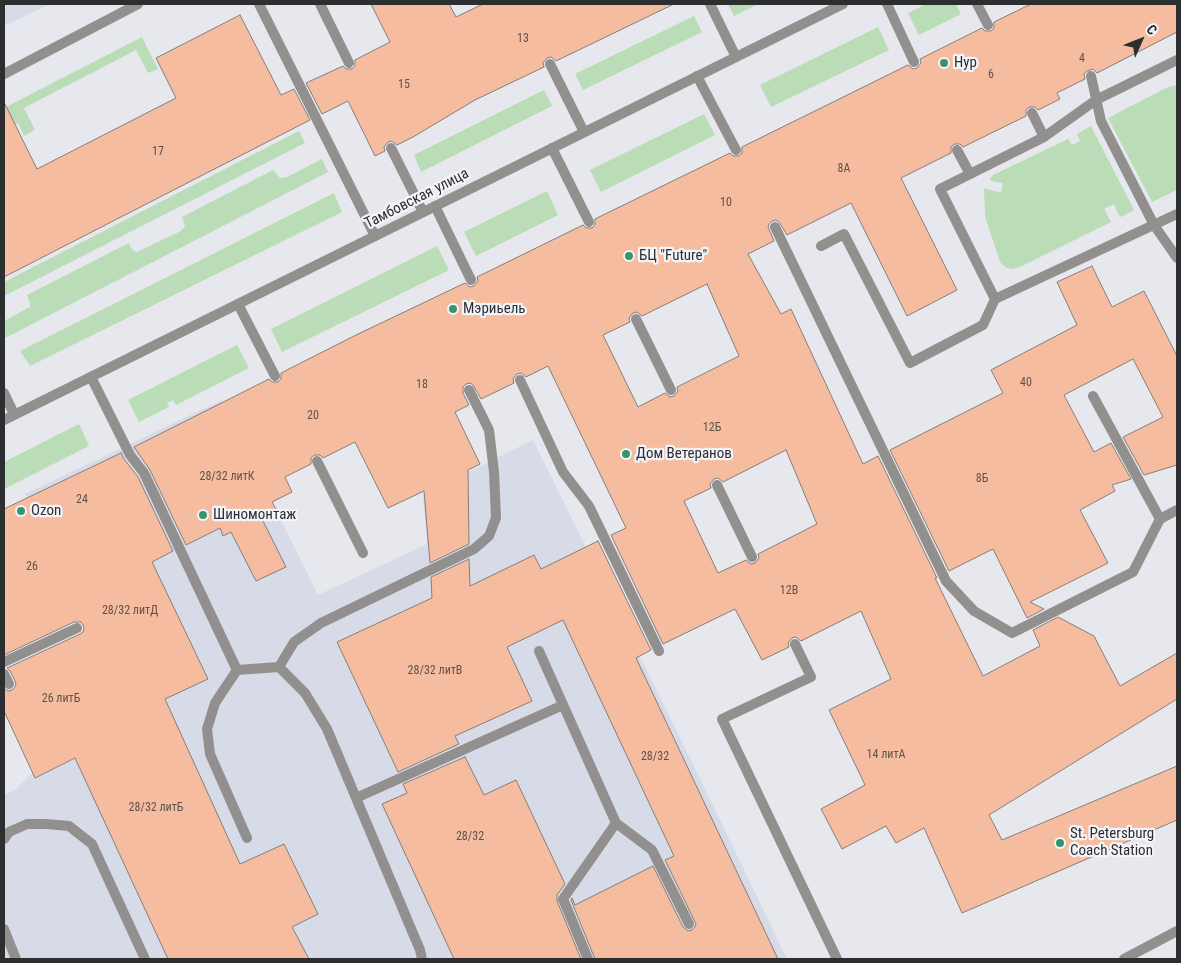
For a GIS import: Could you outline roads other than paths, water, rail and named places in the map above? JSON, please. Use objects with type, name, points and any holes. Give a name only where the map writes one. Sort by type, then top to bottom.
[{"type":"street","points":[[4,74],[138,4]]},
{"type":"street","points":[[260,4],[375,236]]},
{"type":"street","points":[[320,4],[349,63]]},
{"type":"street","points":[[710,4],[736,57]]},
{"type":"street","name":"Тамбовская улица","points":[[4,420],[843,4]]},
{"type":"street","points":[[886,4],[914,62]]},
{"type":"street","points":[[977,4],[988,25]]},
{"type":"street","points":[[995,299],[940,189],[1044,137],[1096,100],[1177,60]]},
{"type":"street","points":[[550,64],[584,132]]},
{"type":"street","points":[[697,76],[736,150]]},
{"type":"street","points":[[1091,76],[1101,122],[1154,225],[1177,258]]},
{"type":"street","points":[[1032,113],[1044,137]]},
{"type":"street","points":[[392,148],[423,212]]},
{"type":"street","points":[[552,148],[589,222]]},
{"type":"street","points":[[958,150],[970,174]]},
{"type":"street","points":[[435,206],[471,280]]},
{"type":"street","points":[[820,246],[844,234],[910,363],[983,325],[995,299],[1177,214]]},
{"type":"street","points":[[775,227],[946,581],[974,611],[1012,633],[1133,572],[1160,519],[1177,510]]},
{"type":"street","points":[[238,304],[275,376]]},
{"type":"street","points":[[636,319],[671,390]]},
{"type":"street","points":[[90,377],[130,455],[144,473],[237,670]]},
{"type":"street","points":[[520,380],[563,472],[589,506],[659,651]]},
{"type":"street","points":[[279,667],[294,642],[321,623],[474,549],[489,536],[496,518],[494,472],[488,430],[469,390]]},
{"type":"street","points":[[4,393],[14,414]]},
{"type":"street","points":[[1093,396],[1160,519]]},
{"type":"street","points":[[317,461],[364,553]]},
{"type":"street","points":[[717,485],[752,557]]},
{"type":"street","points":[[4,662],[77,628]]},
{"type":"street","points":[[794,644],[811,677],[722,719],[837,959]]},
{"type":"street","points":[[539,651],[616,823],[652,850],[689,924]]},
{"type":"street","points":[[237,670],[279,667],[306,693],[327,730],[420,950],[422,959]]},
{"type":"street","points":[[237,670],[215,703],[207,730],[210,754],[247,838]]},
{"type":"street","points":[[4,674],[9,684]]},
{"type":"street","points":[[356,798],[563,705]]},
{"type":"street","points":[[588,959],[563,899],[616,823]]},
{"type":"street","points":[[4,839],[9,832],[27,824],[46,824],[69,826],[92,844],[146,959]]},
{"type":"street","points":[[4,929],[16,959]]},
{"type":"street","points":[[1124,959],[1177,931]]},
{"type":"place","name":"Нур","points":[[944,63]]},
{"type":"place","name":"БЦ \"Future\"","points":[[629,256]]},
{"type":"place","name":"Мэриьель","points":[[453,309]]},
{"type":"place","name":"Дом Ветеранов","points":[[626,454]]},
{"type":"place","name":"Ozon","points":[[21,511]]},
{"type":"place","name":"Шиномонтаж","points":[[203,515]]},
{"type":"place","name":"St. Petersburg Coach Station","points":[[1060,843]]}]
